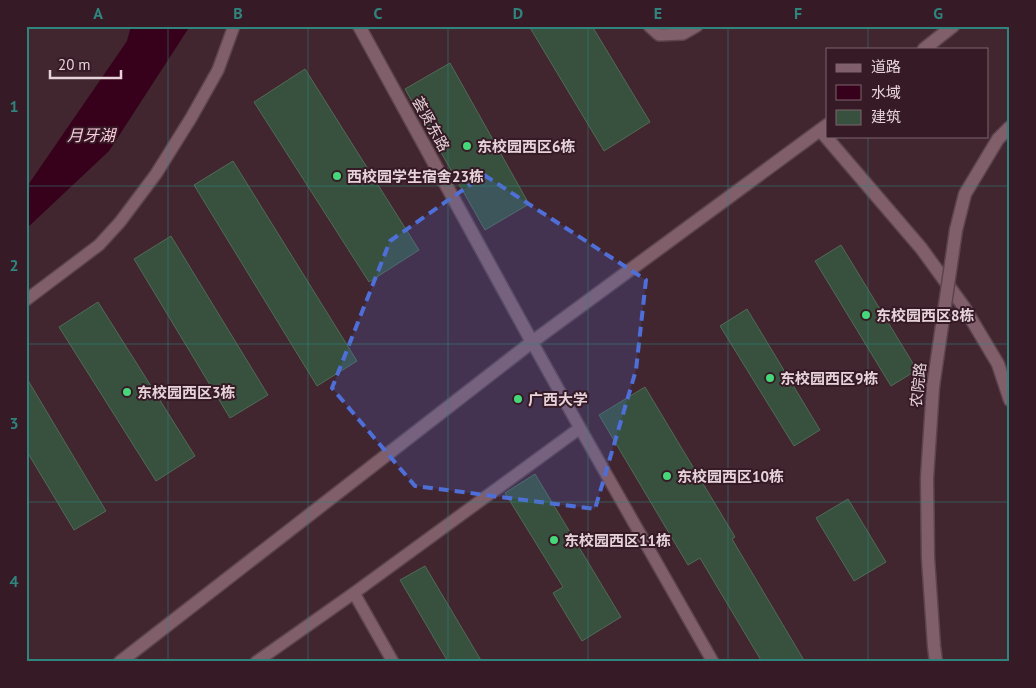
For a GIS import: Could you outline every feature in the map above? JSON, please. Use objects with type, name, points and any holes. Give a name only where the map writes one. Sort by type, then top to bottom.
[{"type":"street","name":"荟贤东路","points":[[358,26],[532,342]]},
{"type":"street","points":[[925,48],[953,26]]},
{"type":"street","name":"农院路","points":[[936,662],[928,558],[928,478],[933,387],[956,230],[965,194],[998,139],[1010,127]]},
{"type":"street","points":[[120,662],[532,342],[824,128]]},
{"type":"street","points":[[832,138],[921,248],[964,307],[998,364],[1010,400]]},
{"type":"lane","points":[[26,300],[99,245],[120,222],[156,174],[192,118],[218,70],[234,26]]},
{"type":"lane","points":[[649,26],[659,35],[683,34],[697,26]]},
{"type":"lane","points":[[532,342],[713,662]]},
{"type":"lane","points":[[256,662],[580,428]]},
{"type":"lane","points":[[354,592],[393,662]]},
{"type":"highlighted area","points":[[484,175],[646,280],[636,370],[595,509],[415,486],[332,388],[390,241]]},
{"type":"water","name":"月牙湖","points":[[131,26],[190,26],[109,151],[26,229],[26,188],[127,41]]},
{"type":"building","points":[[529,26],[592,26],[650,122],[604,151]]},
{"type":"building","name":"东校园西区6栋","points":[[450,63],[529,204],[485,230],[405,89]]},
{"type":"building","name":"西校园学生宿舍23栋","points":[[305,69],[419,250],[369,282],[254,102]]},
{"type":"building","points":[[233,161],[357,361],[317,386],[194,185]]},
{"type":"building","points":[[171,236],[268,395],[230,418],[134,259]]},
{"type":"building","name":"东校园西区8栋","points":[[841,245],[917,370],[891,386],[815,261]]},
{"type":"building","name":"东校园西区3栋","points":[[98,302],[195,456],[156,481],[59,327]]},
{"type":"building","name":"东校园西区9栋","points":[[747,309],[820,430],[794,446],[720,326]]},
{"type":"building","points":[[26,377],[106,511],[74,530],[26,450]]},
{"type":"building","name":"东校园西区10栋","points":[[645,387],[735,537],[732,539],[805,662],[762,662],[700,558],[688,565],[599,415]]},
{"type":"building","name":"东校园西区11栋","points":[[535,474],[621,617],[582,641],[553,593],[563,587],[505,493]]},
{"type":"building","points":[[848,499],[886,562],[854,581],[816,518]]},
{"type":"building","points":[[425,566],[482,662],[448,662],[400,580]]},
{"type":"place","name":"东校园西区6栋","points":[[467,146]]},
{"type":"place","name":"西校园学生宿舍23栋","points":[[337,176]]},
{"type":"place","name":"东校园西区8栋","points":[[866,315]]},
{"type":"place","name":"东校园西区9栋","points":[[770,378]]},
{"type":"place","name":"东校园西区3栋","points":[[127,392]]},
{"type":"place","name":"广西大学","points":[[518,399]]},
{"type":"place","name":"东校园西区10栋","points":[[667,476]]},
{"type":"place","name":"东校园西区11栋","points":[[554,540]]}]
